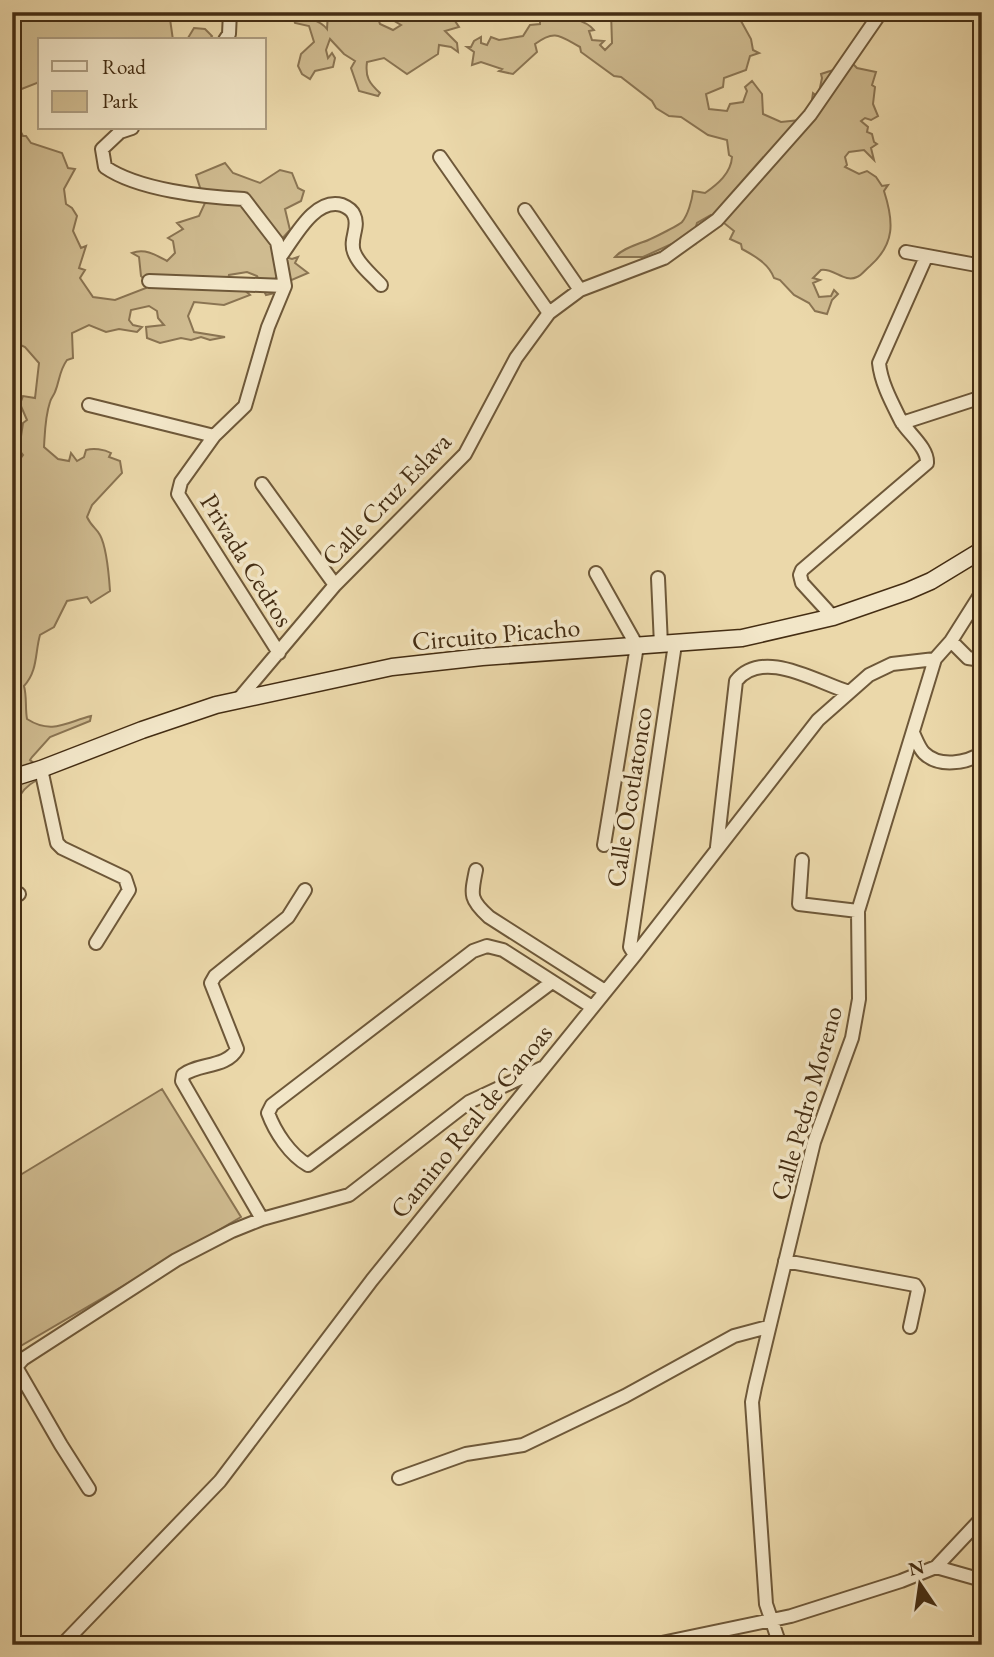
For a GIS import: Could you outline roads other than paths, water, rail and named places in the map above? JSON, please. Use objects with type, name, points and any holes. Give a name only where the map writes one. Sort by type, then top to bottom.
[{"type":"main road","name":"Circuito Picacho","points":[[12,778],[142,730],[238,700],[392,667],[482,657],[743,638],[833,617],[908,591],[982,550]]},
{"type":"street","points":[[226,38],[230,12]]},
{"type":"street","name":"Calle Cruz Eslava","points":[[238,700],[335,585],[465,454],[516,358],[549,313],[580,290],[664,258],[717,220],[810,115],[881,12]]},
{"type":"street","points":[[126,130],[120,132],[102,149],[105,167],[120,177],[204,197],[244,199],[278,242],[285,286],[149,281]]},
{"type":"street","points":[[440,157],[549,313]]},
{"type":"street","points":[[280,257],[316,210],[338,204],[349,208],[355,215],[352,248],[355,256],[381,285]]},
{"type":"street","points":[[525,210],[580,290]]},
{"type":"street","points":[[906,252],[982,266]]},
{"type":"street","points":[[833,617],[802,583],[800,575],[803,570],[927,463],[927,458],[902,423],[880,375],[879,363],[926,257]]},
{"type":"street","name":"Privada Cedros","points":[[279,653],[178,494],[181,482],[214,436],[245,406],[268,327],[285,286]]},
{"type":"street","points":[[902,423],[982,397]]},
{"type":"street","points":[[89,405],[214,436]]},
{"type":"street","points":[[262,484],[335,585]]},
{"type":"street","points":[[596,573],[637,646],[604,845]]},
{"type":"street","name":"Calle Ocotlatonco","points":[[635,955],[630,947],[668,644],[658,579]]},
{"type":"street","name":"Calle Pedro Moreno","points":[[778,1644],[765,1590],[752,1402],[814,1142],[852,1038],[859,999],[858,911],[935,659],[951,641],[982,592]]},
{"type":"street","points":[[951,641],[968,658],[982,660]]},
{"type":"street","name":"Camino Real de Canoas","points":[[62,1645],[220,1481],[372,1280],[635,955],[818,720],[869,675],[892,664],[935,659]]},
{"type":"street","points":[[718,847],[736,681],[743,672],[758,667],[797,671],[849,692]]},
{"type":"street","points":[[913,733],[924,754],[936,759],[961,762],[982,753]]},
{"type":"street","points":[[41,769],[57,843],[62,848],[125,878],[128,884],[129,890],[96,943]]},
{"type":"street","points":[[802,860],[799,904],[858,911]]},
{"type":"street","points":[[476,870],[472,894],[476,905],[489,917],[605,991]]},
{"type":"street","points":[[262,1219],[182,1081],[187,1072],[219,1062],[234,1054],[237,1049],[211,984],[215,976],[288,917],[305,890]]},
{"type":"street","points":[[552,982],[308,1165],[296,1158],[272,1123],[268,1113],[272,1105],[473,951],[487,946],[503,950],[592,1007]]},
{"type":"street","points":[[89,1489],[16,1367],[23,1359],[176,1260],[232,1231],[262,1219],[349,1195],[469,1102],[545,1066]]},
{"type":"street","points":[[785,1261],[915,1285],[918,1290],[910,1327]]},
{"type":"street","points":[[399,1478],[466,1454],[523,1445],[625,1396],[734,1336],[768,1327]]},
{"type":"street","points":[[652,1645],[772,1621],[901,1581],[936,1567],[982,1518]]},
{"type":"street","points":[[936,1567],[982,1580]]}]
